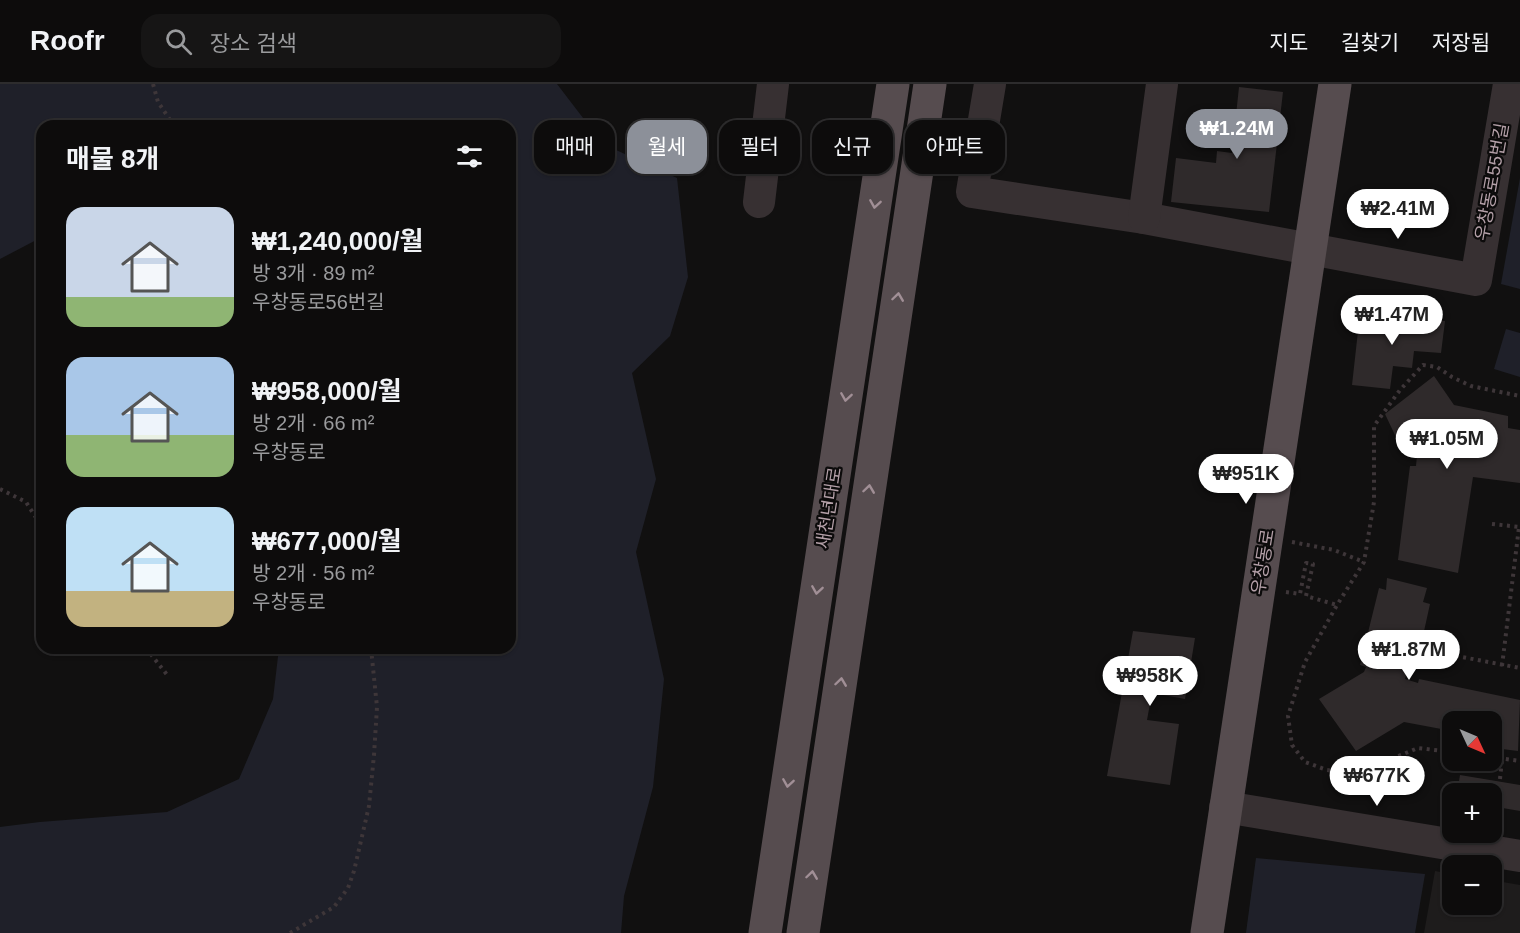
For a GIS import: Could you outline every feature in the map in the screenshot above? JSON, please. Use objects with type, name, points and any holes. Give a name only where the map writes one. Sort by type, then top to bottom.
[{"type":"main road","name":"새천년대로","points":[[765,933],[893,84]]},
{"type":"main road","name":"새천년대로","points":[[803,933],[930,84]]},
{"type":"main road","name":"우창동로","points":[[1207,933],[1335,84]]},
{"type":"street","points":[[759,202],[773,84]]},
{"type":"street","points":[[990,84],[972,192],[1144,218],[1311,248]]},
{"type":"street","points":[[1144,218],[1162,84]]},
{"type":"street","name":"우창동로55번길","points":[[1311,248],[1476,280],[1509,84]]},
{"type":"street","points":[[1225,807],[1520,856]]},
{"type":"path","points":[[153,84],[158,102],[170,120]]},
{"type":"path","points":[[1442,751],[1418,748],[1355,774],[1327,770],[1305,762],[1292,746],[1288,716],[1305,662],[1336,605],[1364,562],[1374,502],[1374,426],[1400,390],[1423,365],[1437,367],[1471,386],[1520,396]]},
{"type":"path","points":[[0,489],[26,502],[36,518]]},
{"type":"path","points":[[1492,524],[1520,527],[1502,666]]},
{"type":"path","points":[[1289,542],[1334,550],[1364,562]]},
{"type":"path","points":[[1282,591],[1300,594],[1306,563],[1313,564],[1306,596],[1336,605]]},
{"type":"path","points":[[1441,652],[1520,668]]},
{"type":"path","points":[[151,654],[168,676]]},
{"type":"path","points":[[290,933],[334,907],[348,888],[354,871],[369,806],[374,755],[377,707],[372,654]]},
{"type":"path","points":[[1502,759],[1520,761]]},
{"type":"path","points":[[1500,778],[1501,771]]},
{"type":"shaded area","points":[[0,84],[557,84],[585,120],[534,120],[534,174],[615,174],[615,150],[627,155],[627,174],[668,174],[677,178],[688,277],[670,336],[632,373],[656,479],[636,552],[664,679],[653,787],[624,896],[621,933],[0,933],[0,827],[167,812],[239,779],[273,699],[278,654],[516,654],[516,120],[36,120],[36,240],[0,259]]},
{"type":"shaded area","points":[[1520,178],[1520,289],[1501,284]]},
{"type":"shaded area","points":[[1506,329],[1520,333],[1520,377],[1494,369]]},
{"type":"shaded area","points":[[1256,858],[1425,874],[1415,933],[1246,933]]},
{"type":"shaded area","points":[[1435,871],[1442,872],[1442,915],[1502,915],[1502,882],[1520,885],[1520,933],[1424,933]]},
{"type":"building","points":[[1239,87],[1283,92],[1269,212],[1171,202],[1176,158],[1216,163],[1217,151],[1232,153]]},
{"type":"building","points":[[1360,313],[1445,321],[1441,353],[1414,351],[1412,368],[1393,366],[1390,389],[1352,385]]},
{"type":"building","points":[[1434,376],[1454,405],[1508,416],[1508,428],[1520,430],[1520,483],[1473,477],[1458,573],[1398,560],[1410,466],[1416,466],[1417,455],[1412,449],[1403,452],[1385,414]]},
{"type":"building","points":[[1387,578],[1427,588],[1423,602],[1430,604],[1417,663],[1410,661],[1405,679],[1418,683],[1419,679],[1520,700],[1518,751],[1502,749],[1502,711],[1442,711],[1442,729],[1404,722],[1356,751],[1319,699],[1364,672],[1366,667],[1360,665],[1379,588],[1386,590]]},
{"type":"building","points":[[1133,631],[1195,638],[1185,699],[1152,693],[1147,720],[1179,724],[1170,785],[1107,776]]},
{"type":"building","points":[[1460,775],[1520,785],[1520,811],[1502,808],[1502,783],[1459,783]]}]
